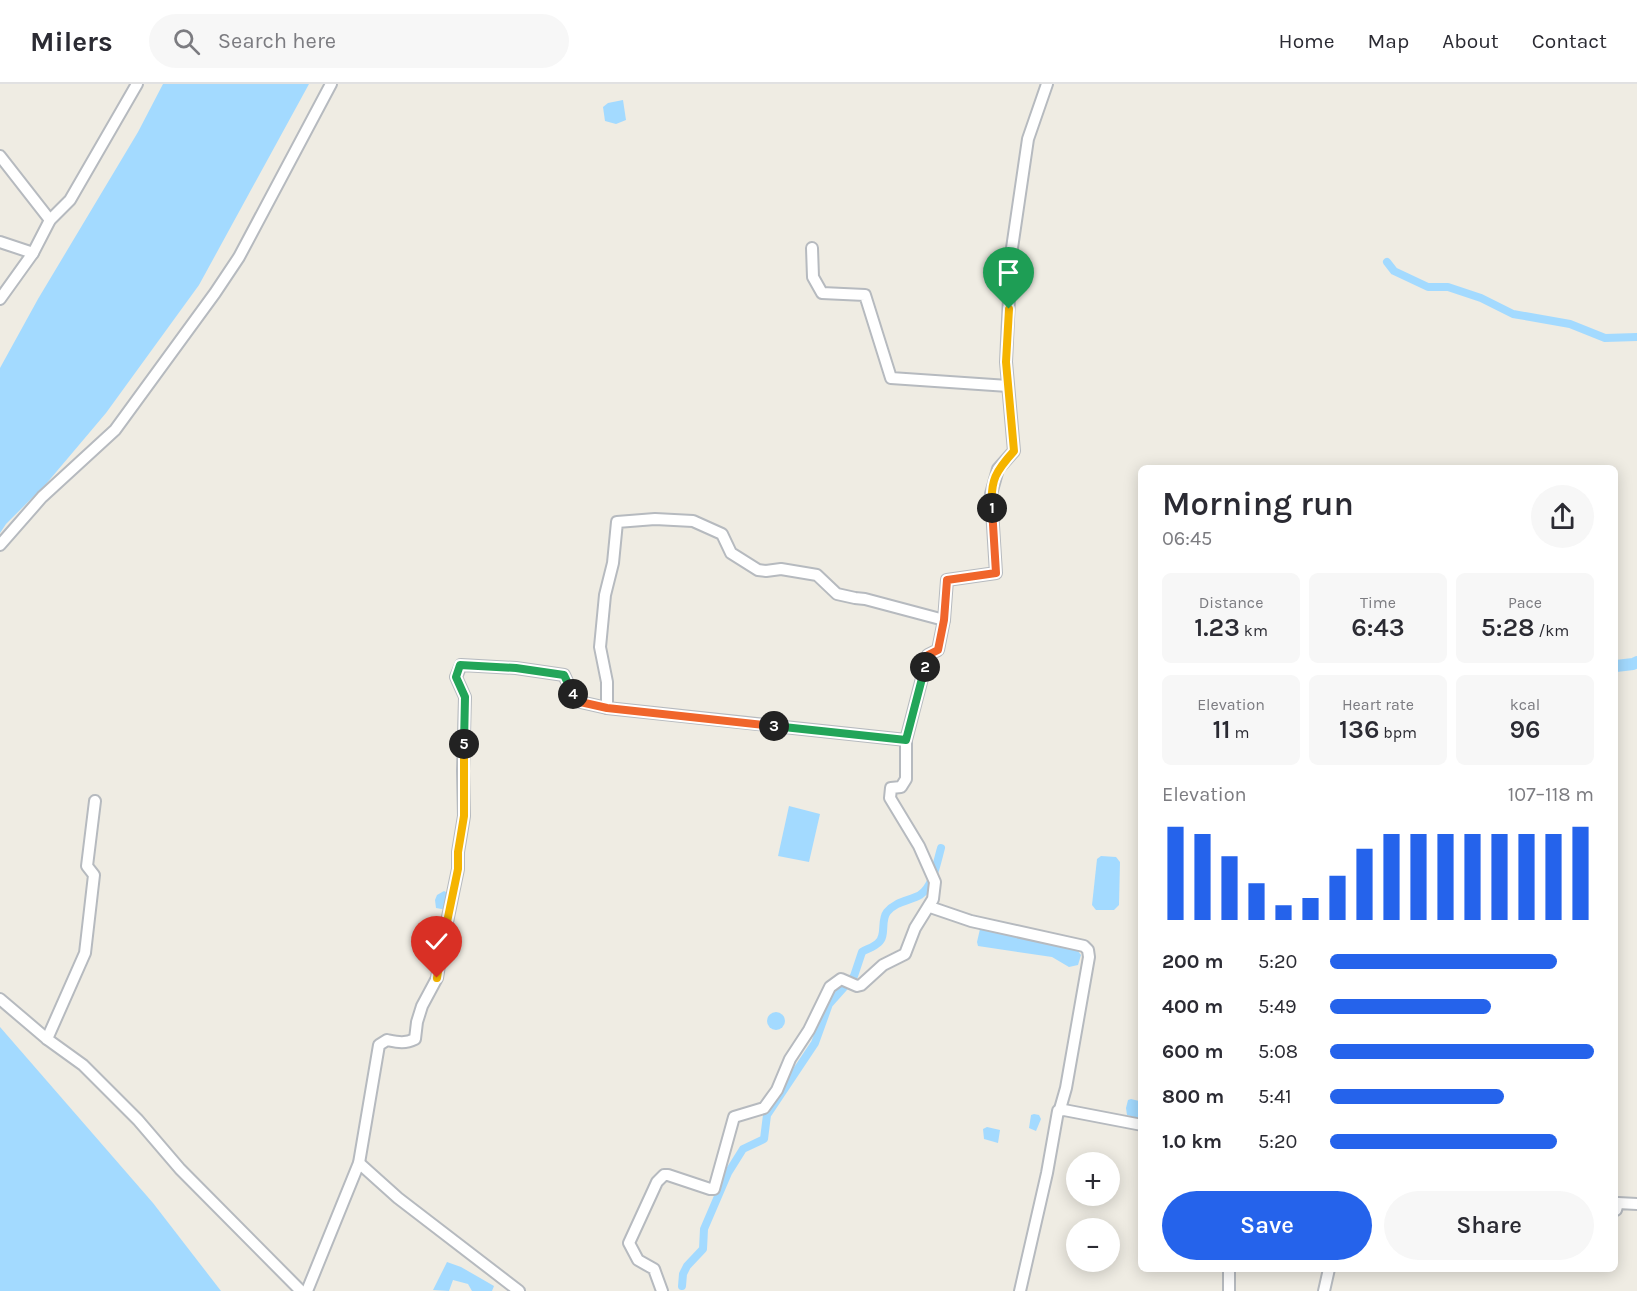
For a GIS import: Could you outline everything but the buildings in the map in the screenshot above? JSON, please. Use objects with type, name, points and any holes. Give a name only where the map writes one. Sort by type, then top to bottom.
[{"type":"street","points":[[0,299],[33,253],[50,220],[70,200],[137,84]]},
{"type":"street","points":[[0,545],[42,497],[114,430],[215,293],[239,257],[331,84]]},
{"type":"street","points":[[662,1291],[654,1269],[638,1260],[629,1243],[657,1182],[664,1175],[668,1175],[714,1189],[734,1117],[764,1108],[777,1090],[790,1059],[809,1030],[830,987],[838,979],[852,983],[864,983],[883,965],[905,954],[915,928],[922,915],[930,908],[933,899],[935,882],[919,846],[890,798],[891,788],[901,787],[906,779],[906,740],[928,655],[938,650],[944,620],[947,580],[996,573],[991,494],[998,470],[1014,451],[1006,362],[1011,255],[1028,140],[1047,84]]},
{"type":"street","points":[[0,156],[50,220]]},
{"type":"street","points":[[0,242],[33,253]]},
{"type":"street","points":[[812,248],[813,277],[822,293],[866,295],[891,378],[1008,386]]},
{"type":"street","points":[[607,708],[607,682],[600,647],[605,595],[613,563],[617,522],[655,519],[693,521],[723,534],[731,553],[758,570],[781,569],[817,575],[837,594],[944,620]]},
{"type":"street","points":[[307,1291],[359,1163],[379,1045],[387,1040],[402,1043],[415,1039],[422,1006],[437,978],[451,908],[464,816],[465,697],[456,677],[460,665],[516,668],[564,675],[576,701],[607,708],[906,740]]},
{"type":"street","points":[[47,1039],[85,953],[94,875],[87,866],[95,801]]},
{"type":"street","points":[[930,908],[971,921],[1084,946],[1088,950],[1089,957],[1066,1088],[1057,1114],[1047,1173],[1020,1291]]},
{"type":"street","points":[[0,999],[47,1039],[83,1065],[138,1120],[180,1169],[301,1291]]},
{"type":"street","points":[[1060,1109],[1138,1124]]},
{"type":"street","points":[[359,1163],[398,1198],[519,1291]]},
{"type":"street","points":[[1618,1203],[1637,1204]]},
{"type":"street","points":[[1229,1272],[1229,1291]]},
{"type":"street","points":[[1324,1291],[1328,1272]]},
{"type":"water","points":[[163,84],[309,84],[199,285],[106,413],[46,484],[0,533],[0,368],[38,299],[138,132]]},
{"type":"water","points":[[623,100],[626,120],[616,124],[605,121],[603,107],[608,103]]},
{"type":"water","points":[[789,806],[820,814],[809,862],[778,856]]},
{"type":"water","points":[[1101,856],[1116,857],[1120,862],[1119,905],[1114,910],[1096,910],[1092,905],[1097,859]]},
{"type":"water","points":[[444,891],[448,893],[447,910],[436,908],[437,895]]},
{"type":"water","points":[[987,928],[1078,951],[1081,955],[1078,965],[1069,967],[1052,957],[978,946],[980,929]]},
{"type":"water","points":[[772,1012],[780,1012],[785,1017],[783,1028],[772,1030],[767,1025],[767,1017]]},
{"type":"water","points":[[0,1027],[153,1203],[221,1291],[0,1291]]},
{"type":"water","points":[[1128,1100],[1138,1101],[1138,1118],[1127,1115]]},
{"type":"water","points":[[1031,1115],[1039,1115],[1041,1119],[1036,1131],[1029,1128]]},
{"type":"water","points":[[987,1127],[1000,1130],[998,1143],[984,1139],[983,1129]]},
{"type":"water","points":[[447,1262],[461,1267],[494,1286],[492,1291],[472,1291],[468,1284],[453,1280],[449,1291],[433,1290]]},
{"type":"waterway","points":[[1387,262],[1394,271],[1428,287],[1448,287],[1481,298],[1513,314],[1570,324],[1605,338],[1637,337]]},
{"type":"waterway","points":[[1618,666],[1637,662]]},
{"type":"waterway","points":[[682,1286],[683,1274],[687,1266],[703,1249],[704,1229],[728,1173],[743,1149],[764,1139],[767,1115],[815,1043],[829,1004],[854,976],[862,952],[875,946],[881,940],[887,912],[898,903],[920,895],[928,886],[941,848]]},
{"type":"route","points":[[437,978],[458,869],[458,852],[464,816],[465,697],[456,677],[460,665],[516,668],[564,675],[576,701],[607,708],[906,740],[928,655],[938,650],[944,620],[947,580],[996,573],[991,494],[998,470],[1014,451],[1006,362],[1009,309]]}]
